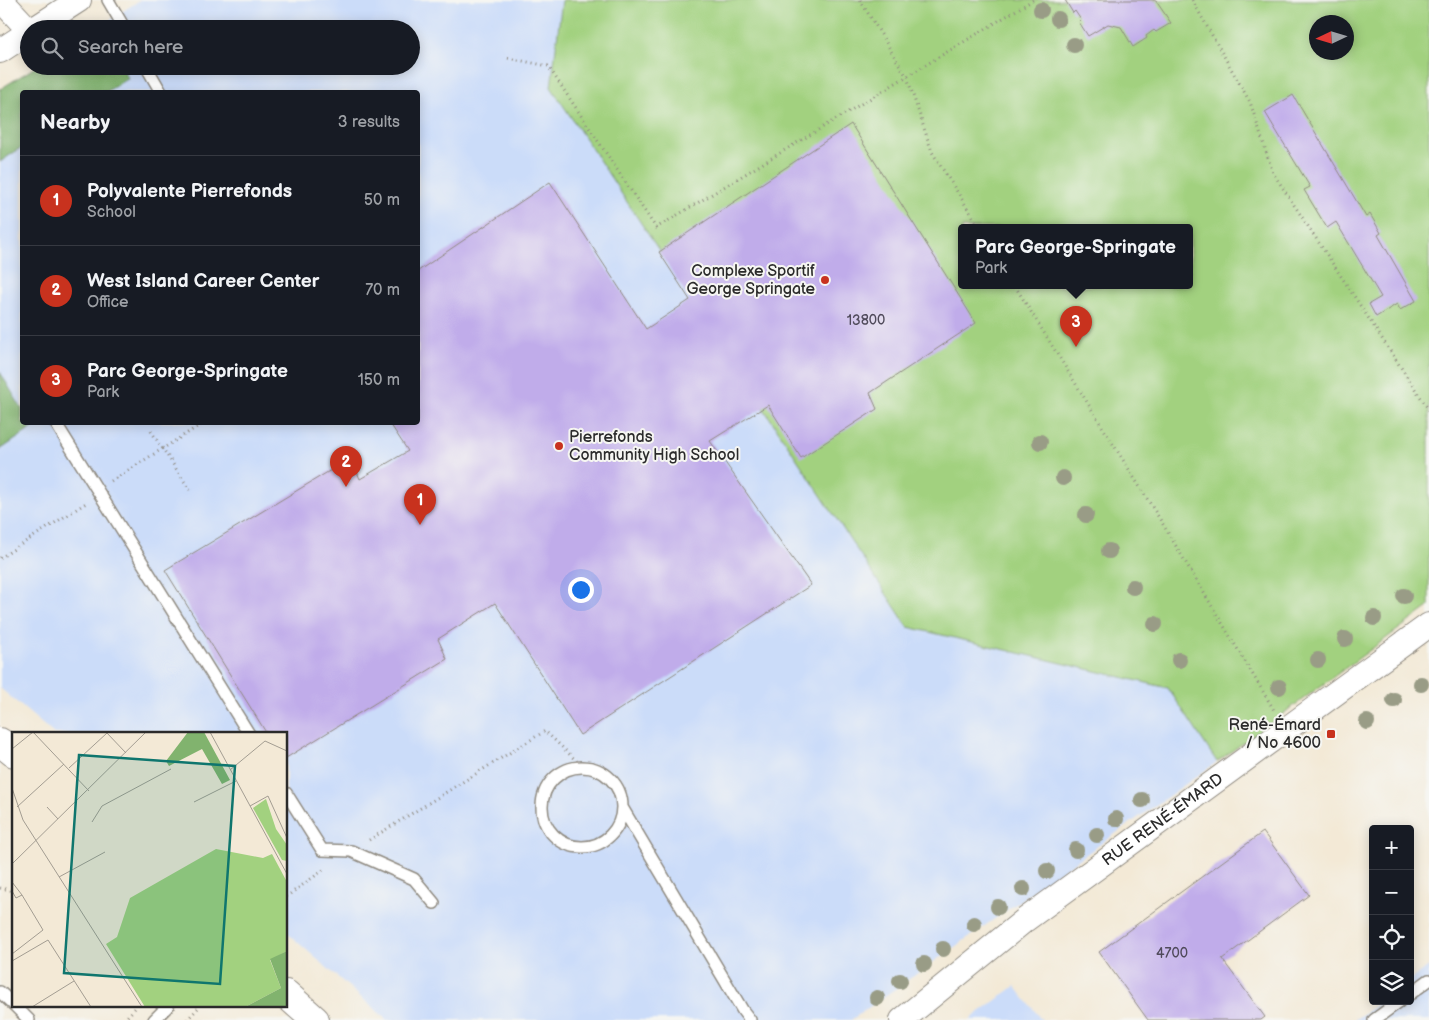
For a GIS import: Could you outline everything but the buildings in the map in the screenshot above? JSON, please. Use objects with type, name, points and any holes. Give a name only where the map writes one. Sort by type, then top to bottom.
[{"type":"main road","points":[[0,742],[12,751]]},
{"type":"main road","points":[[288,996],[315,1020]]},
{"type":"street","points":[[1,0],[20,21]]},
{"type":"street","points":[[48,20],[79,0]]},
{"type":"street","points":[[0,51],[20,37]]},
{"type":"street","name":"RUE RENÉ-ÉMARD","points":[[902,1020],[1025,920],[1429,625]]},
{"type":"lane","points":[[108,0],[120,20]]},
{"type":"lane","points":[[151,75],[160,90]]},
{"type":"lane","points":[[57,425],[248,732]]},
{"type":"lane","points":[[583,766],[596,769],[607,775],[616,785],[621,796],[623,809],[620,822],[613,833],[603,842],[591,846],[578,847],[565,843],[554,836],[546,825],[543,812],[543,798],[548,785],[558,775],[570,769],[583,766]]},
{"type":"lane","points":[[288,796],[322,850],[351,851],[414,879],[434,903]]},
{"type":"lane","points":[[623,809],[750,1020]]},
{"type":"lane","points":[[1414,991],[1429,980]]},
{"type":"lane","points":[[0,992],[12,1004]]},
{"type":"lane","points":[[1374,1020],[1395,1005]]},
{"type":"lane","points":[[16,1008],[29,1020]]},
{"type":"lane","points":[[154,1020],[166,1008]]},
{"type":"path","points":[[860,0],[907,76],[932,152],[977,224]]},
{"type":"path","points":[[508,58],[548,66],[656,228],[1033,0]]},
{"type":"path","points":[[1192,0],[1250,102],[1273,173],[1429,410]]},
{"type":"path","points":[[1017,289],[1164,526],[1286,730]]},
{"type":"path","points":[[106,484],[200,425]]},
{"type":"path","points":[[151,431],[190,490]]},
{"type":"path","points":[[0,558],[86,503]]},
{"type":"path","points":[[288,896],[351,851],[545,731],[583,766]]},
{"type":"path","points":[[124,1020],[135,1008]]},
{"type":"path","points":[[188,1020],[198,1008]]},
{"type":"shaded area","points":[[140,0],[562,0],[551,87],[908,627],[1168,688],[1217,762],[851,1020],[387,1020],[288,934],[288,732],[52,732],[0,688],[0,89],[23,75],[420,75],[420,20],[110,20]]},
{"type":"shaded area","points":[[1429,966],[1429,1020],[1354,1020],[1376,1005],[1414,1005],[1414,977]]},
{"type":"shaded area","points":[[1015,986],[1042,1020],[969,1020]]},
{"type":"green space","points":[[562,0],[1429,0],[1429,607],[1217,762],[1168,688],[908,627],[551,87]]},
{"type":"green space","points":[[23,75],[126,75],[128,78],[109,90],[20,90],[20,148],[0,162],[0,89]]},
{"type":"green space","points":[[0,372],[20,406],[20,425],[32,425],[34,427],[0,450]]},
{"type":"place","name":"Complexe Sportif George Springate","points":[[825,280]]},
{"type":"place","name":"Parc George-Springate","points":[[1076,347]]},
{"type":"place","name":"Pierrefonds Community High School","points":[[559,446]]},
{"type":"place","name":"West Island Career Center","points":[[346,487]]},
{"type":"place","name":"Polyvalente Pierrefonds","points":[[420,525]]},
{"type":"place","name":"René-Émard / No 4600","points":[[1331,734]]}]
